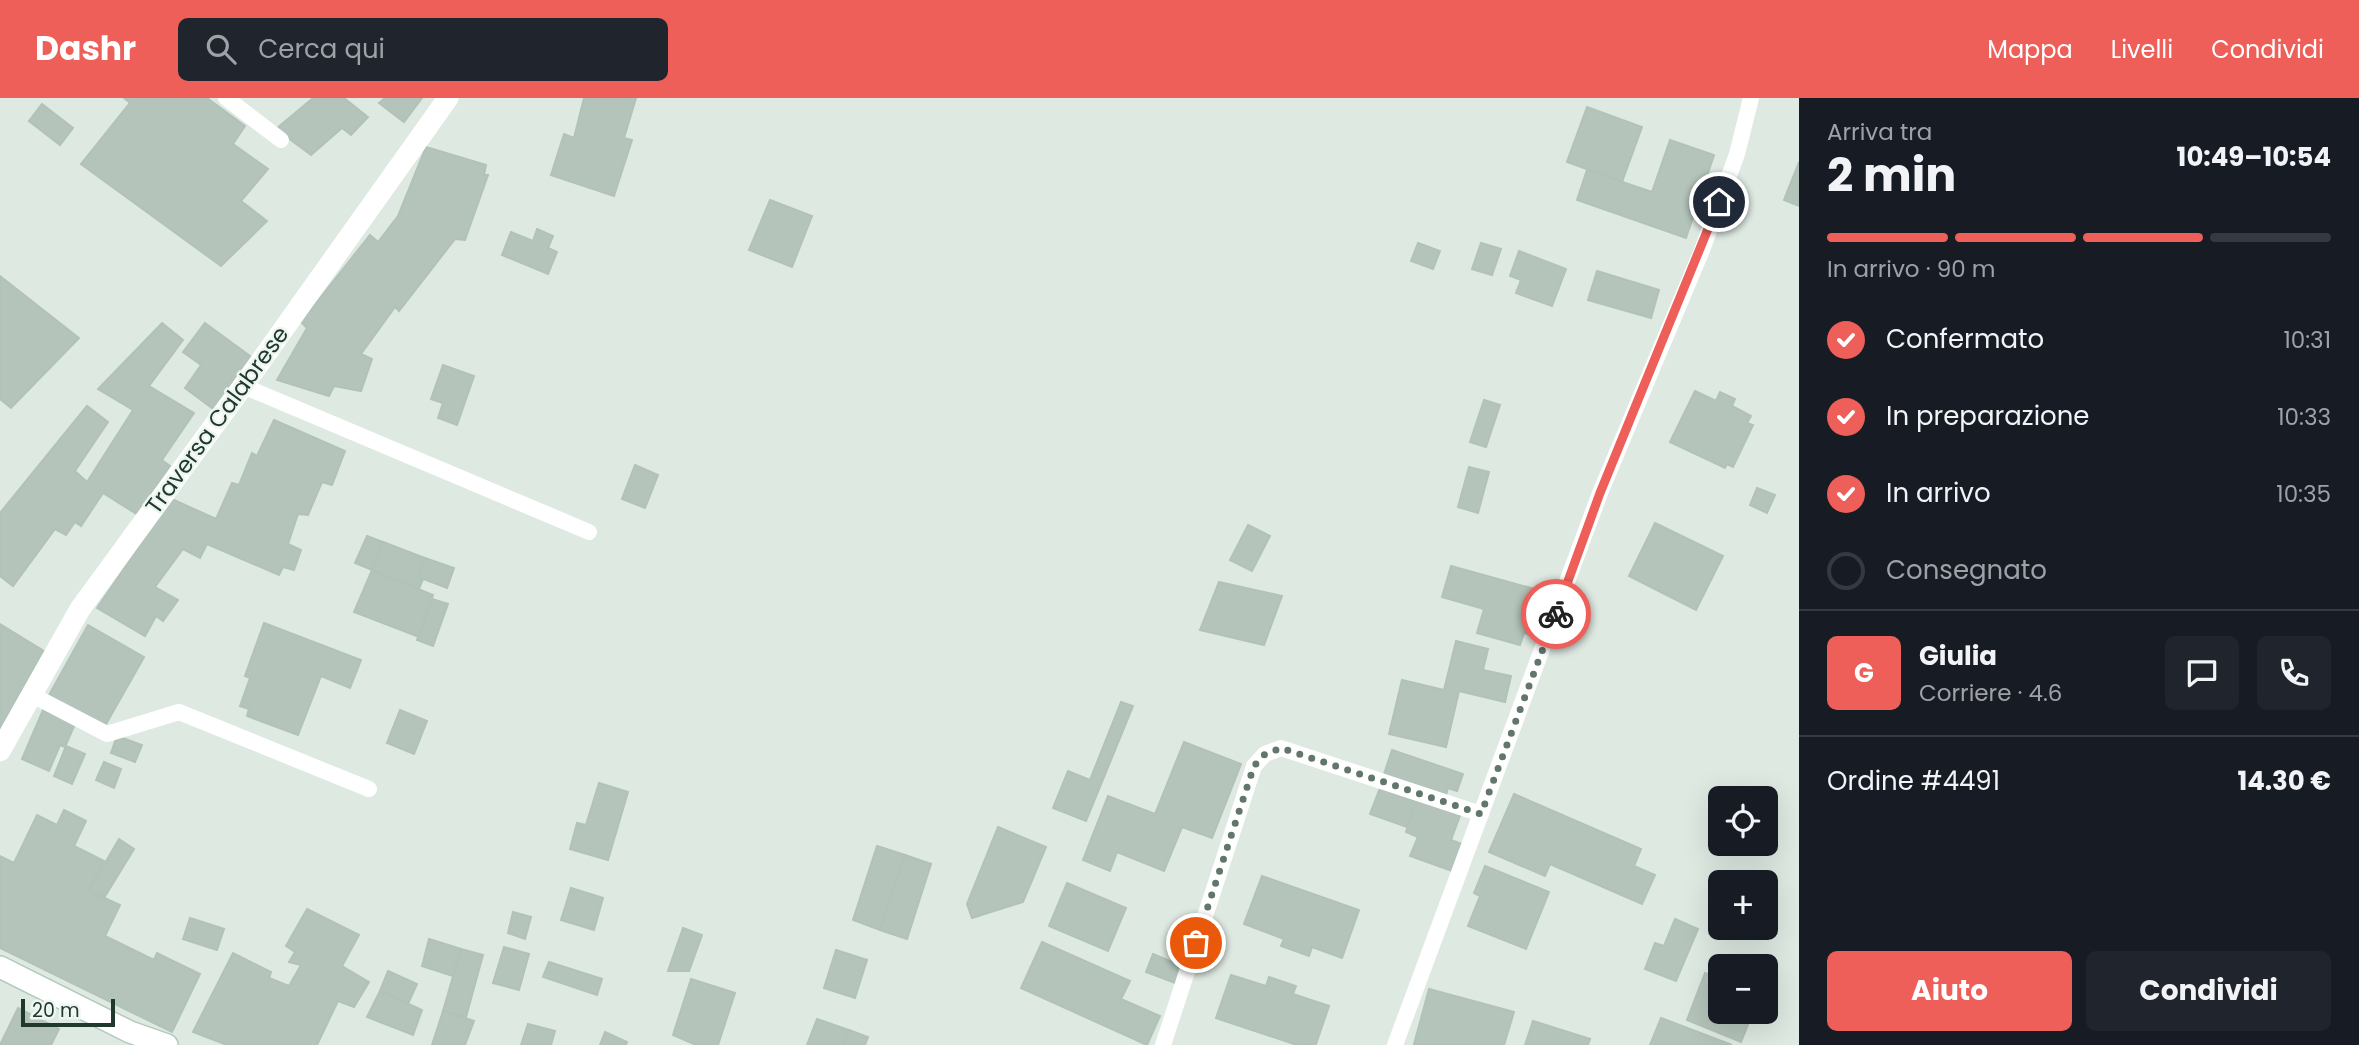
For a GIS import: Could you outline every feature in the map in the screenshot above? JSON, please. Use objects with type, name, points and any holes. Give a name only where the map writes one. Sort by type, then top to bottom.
[{"type":"street","name":"Traversa Calabrese","points":[[0,751],[80,609],[448,98]]},
{"type":"street","points":[[0,967],[130,1031],[167,1045]]},
{"type":"lane","points":[[226,98],[281,140]]},
{"type":"lane","points":[[1395,1045],[1600,493],[1702,250],[1737,154],[1751,98]]},
{"type":"lane","points":[[243,386],[589,532]]},
{"type":"lane","points":[[32,695],[107,734],[179,712],[369,789]]},
{"type":"lane","points":[[1163,1045],[1254,766],[1265,754],[1281,748],[1481,814]]},
{"type":"building","points":[[124,98],[207,98],[245,126],[233,144],[268,169],[241,201],[267,221],[221,266],[81,164],[130,103]]},
{"type":"building","points":[[313,98],[344,98],[368,117],[351,135],[342,128],[311,155],[276,129]]},
{"type":"building","points":[[385,98],[422,98],[404,122],[379,103]]},
{"type":"building","points":[[584,98],[636,98],[624,138],[632,140],[614,196],[551,175],[564,134],[574,138]]},
{"type":"building","points":[[42,104],[73,128],[60,145],[29,121]]},
{"type":"building","points":[[1587,107],[1642,127],[1622,182],[1567,162]]},
{"type":"building","points":[[1670,140],[1714,155],[1686,238],[1577,200],[1587,170],[1652,192]]},
{"type":"building","points":[[426,147],[486,165],[484,175],[488,175],[465,240],[455,239],[399,311],[395,307],[361,354],[372,359],[361,391],[334,386],[329,396],[277,380],[307,328],[301,322],[370,235],[378,242],[398,216]]},
{"type":"building","points":[[1799,162],[1799,206],[1784,200]]},
{"type":"building","points":[[770,200],[812,216],[792,267],[749,250]]},
{"type":"building","points":[[537,229],[553,236],[548,248],[557,252],[548,274],[502,255],[511,232],[533,241]]},
{"type":"building","points":[[1418,243],[1440,251],[1433,269],[1411,261]]},
{"type":"building","points":[[1481,243],[1501,249],[1492,275],[1472,269]]},
{"type":"building","points":[[1519,251],[1566,269],[1552,306],[1516,293],[1521,280],[1510,276]]},
{"type":"building","points":[[1597,271],[1659,290],[1651,318],[1588,300]]},
{"type":"building","points":[[0,276],[79,338],[11,408],[0,399]]},
{"type":"building","points":[[162,323],[183,340],[149,386],[194,413],[162,460],[170,466],[138,515],[103,493],[81,526],[75,522],[66,535],[55,529],[13,586],[0,576],[0,513],[87,406],[108,422],[75,471],[87,482],[133,410],[98,389]]},
{"type":"building","points":[[205,323],[254,359],[216,411],[185,388],[201,365],[183,352]]},
{"type":"building","points":[[443,365],[474,376],[457,425],[438,418],[443,403],[431,399]]},
{"type":"building","points":[[1695,391],[1716,401],[1720,392],[1735,399],[1732,406],[1751,416],[1747,423],[1753,425],[1733,467],[1727,464],[1725,468],[1670,442]]},
{"type":"building","points":[[1484,400],[1500,405],[1486,447],[1470,442]]},
{"type":"building","points":[[274,420],[345,451],[332,485],[322,482],[308,515],[298,514],[288,544],[301,550],[294,570],[283,567],[279,575],[207,544],[200,558],[183,549],[155,587],[178,600],[163,621],[156,616],[145,636],[97,608],[172,499],[216,519],[232,483],[239,485],[252,453],[257,456]]},
{"type":"building","points":[[635,465],[658,475],[645,508],[622,499]]},
{"type":"building","points":[[1469,467],[1489,472],[1478,513],[1458,507]]},
{"type":"building","points":[[1757,488],[1775,495],[1767,513],[1750,505]]},
{"type":"building","points":[[1655,523],[1723,556],[1696,610],[1629,576]]},
{"type":"building","points":[[1248,525],[1270,536],[1252,571],[1230,560]]},
{"type":"building","points":[[367,536],[383,542],[372,570],[355,563]]},
{"type":"building","points":[[383,542],[425,558],[418,577],[423,579],[419,589],[372,570]]},
{"type":"building","points":[[425,558],[454,568],[447,588],[418,577]]},
{"type":"building","points":[[1451,566],[1556,595],[1544,638],[1524,633],[1520,645],[1477,633],[1484,609],[1442,597]]},
{"type":"building","points":[[372,570],[433,595],[419,637],[354,612]]},
{"type":"building","points":[[1219,582],[1282,596],[1264,645],[1200,630]]},
{"type":"building","points":[[432,599],[448,604],[433,646],[417,640]]},
{"type":"building","points":[[264,623],[361,660],[350,688],[321,676],[298,735],[247,716],[249,709],[240,706],[250,678],[245,676]]},
{"type":"building","points":[[0,624],[44,651],[0,730]]},
{"type":"building","points":[[88,625],[144,657],[105,726],[49,695]]},
{"type":"building","points":[[1456,641],[1488,649],[1483,670],[1511,676],[1505,702],[1459,691],[1446,747],[1389,734],[1402,680],[1444,690]]},
{"type":"building","points":[[1121,702],[1133,706],[1086,821],[1053,808],[1068,771],[1090,780]]},
{"type":"building","points":[[43,710],[75,724],[65,747],[60,745],[49,771],[22,759]]},
{"type":"building","points":[[400,710],[427,721],[414,754],[387,743]]},
{"type":"building","points":[[117,736],[142,745],[135,762],[111,753]]},
{"type":"building","points":[[1184,742],[1241,764],[1212,838],[1182,827],[1164,871],[1117,852],[1110,871],[1083,860],[1108,796],[1155,814]]},
{"type":"building","points":[[66,746],[85,754],[72,784],[54,776]]},
{"type":"building","points":[[1392,750],[1463,774],[1457,791],[1448,788],[1446,795],[1384,774]]},
{"type":"building","points":[[104,762],[121,769],[114,788],[96,780]]},
{"type":"building","points":[[599,783],[628,792],[608,860],[570,849],[577,823],[586,825]]},
{"type":"building","points":[[1380,788],[1417,802],[1407,827],[1370,814]]},
{"type":"building","points":[[1514,794],[1641,849],[1634,866],[1655,875],[1642,904],[1550,864],[1545,876],[1489,852]]},
{"type":"building","points":[[1418,798],[1461,813],[1451,840],[1462,844],[1452,871],[1410,856],[1418,837],[1406,832]]},
{"type":"building","points":[[64,810],[86,821],[74,846],[104,861],[89,891],[120,905],[105,936],[154,960],[157,953],[200,974],[172,1032],[0,948],[0,856],[14,863],[37,815],[57,825]]},
{"type":"building","points":[[998,827],[1046,847],[1023,902],[972,918],[967,904]]},
{"type":"building","points":[[119,839],[134,849],[104,898],[89,891]]},
{"type":"building","points":[[877,846],[905,855],[880,930],[853,920]]},
{"type":"building","points":[[905,855],[931,864],[907,939],[880,930]]},
{"type":"building","points":[[1485,866],[1549,892],[1526,949],[1468,926],[1480,896],[1474,893]]},
{"type":"building","points":[[1262,876],[1359,910],[1342,958],[1312,947],[1309,956],[1281,946],[1284,939],[1244,924]]},
{"type":"building","points":[[1067,883],[1126,908],[1108,951],[1049,926]]},
{"type":"building","points":[[571,888],[603,898],[594,930],[561,920]]},
{"type":"building","points":[[307,909],[359,935],[342,966],[369,982],[354,1007],[338,1001],[317,1045],[227,1045],[193,1032],[233,953],[271,972],[269,978],[289,986],[301,965],[289,962],[295,952],[286,946]]},
{"type":"building","points":[[513,912],[531,917],[525,939],[508,933]]},
{"type":"building","points":[[190,918],[224,929],[217,950],[183,939]]},
{"type":"building","points":[[1675,919],[1698,929],[1676,981],[1645,969],[1655,943],[1664,946]]},
{"type":"building","points":[[683,928],[702,935],[689,971],[668,971]]},
{"type":"building","points":[[429,939],[461,949],[453,976],[422,966]]},
{"type":"building","points":[[1042,942],[1130,981],[1121,999],[1160,1016],[1147,1045],[1021,988]]},
{"type":"building","points":[[504,947],[529,954],[519,990],[493,983]]},
{"type":"building","points":[[461,949],[483,955],[466,1017],[443,1011]]},
{"type":"building","points":[[836,950],[867,960],[855,998],[824,988]]},
{"type":"building","points":[[1153,954],[1182,966],[1175,983],[1146,972]]},
{"type":"building","points":[[549,962],[602,979],[597,995],[543,977]]},
{"type":"building","points":[[388,971],[417,984],[408,1004],[380,991]]},
{"type":"building","points":[[1705,973],[1708,974],[1708,1024],[1748,1024],[1741,1042],[1687,1020]]},
{"type":"building","points":[[1231,975],[1266,986],[1269,977],[1296,986],[1293,994],[1329,1006],[1316,1044],[1297,1045],[1216,1018]]},
{"type":"building","points":[[691,979],[735,993],[718,1045],[696,1045],[673,1035]]},
{"type":"building","points":[[1429,989],[1514,1012],[1504,1045],[1414,1044]]},
{"type":"building","points":[[380,991],[422,1010],[413,1035],[367,1017]]},
{"type":"building","points":[[18,1008],[59,1029],[51,1045],[0,1045]]},
{"type":"building","points":[[443,1011],[474,1021],[465,1045],[432,1045]]},
{"type":"building","points":[[1661,1018],[1732,1045],[1650,1045]]},
{"type":"building","points":[[817,1019],[849,1030],[843,1045],[807,1045]]},
{"type":"building","points":[[1533,1021],[1590,1039],[1588,1045],[1525,1045]]},
{"type":"building","points":[[528,1024],[555,1031],[551,1045],[521,1045]]},
{"type":"building","points":[[849,1030],[868,1037],[865,1045],[843,1045]]},
{"type":"building","points":[[605,1032],[627,1042],[626,1045],[600,1045]]},
{"type":"way so far","points":[[1196,943],[1254,766],[1265,754],[1281,748],[1481,814],[1556,614]]},
{"type":"route","points":[[1556,614],[1600,493],[1702,250],[1719,202]]}]
